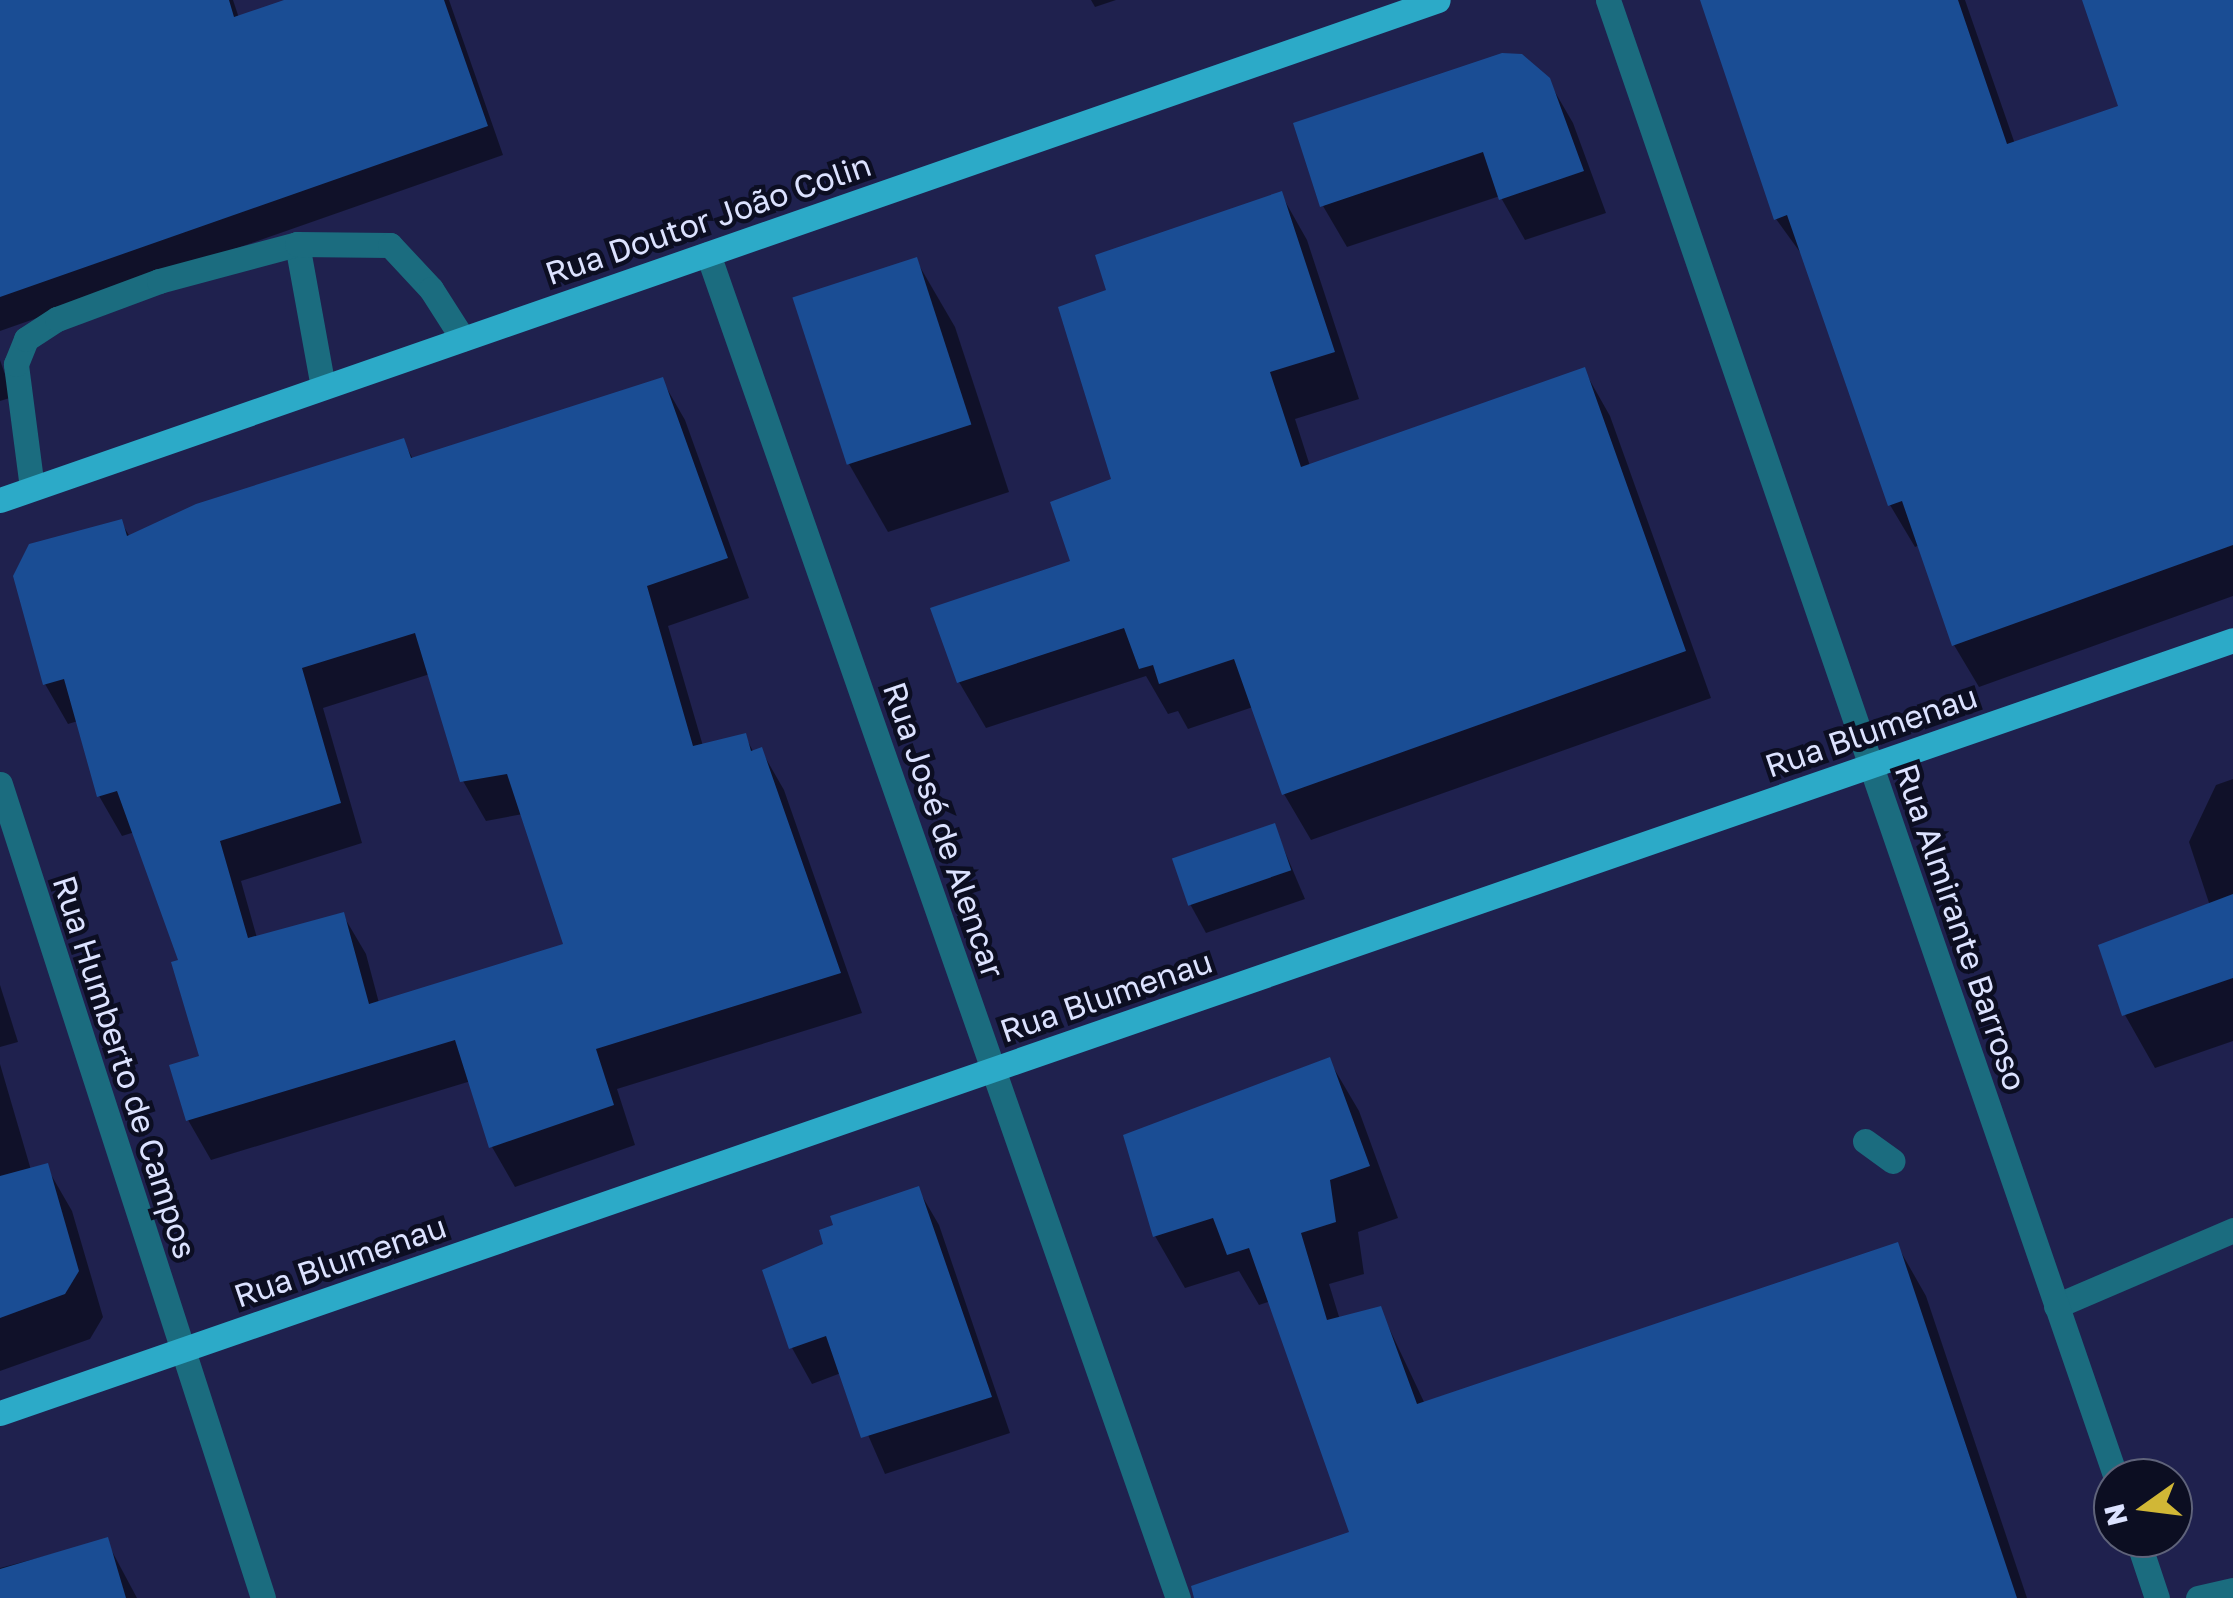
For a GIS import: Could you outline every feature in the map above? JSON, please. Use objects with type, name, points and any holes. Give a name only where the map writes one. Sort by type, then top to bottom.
[{"type":"main road","name":"Rua Doutor João Colin","points":[[0,500],[1438,0]]},
{"type":"main road","name":"Rua Blumenau","points":[[0,1413],[2233,640]]},
{"type":"street","name":"Rua Almirante Barroso","points":[[1608,0],[2109,1458]]},
{"type":"street","points":[[32,488],[16,364],[26,339],[57,319],[158,281],[297,244],[390,246],[431,289],[464,339]]},
{"type":"street","points":[[297,244],[324,387]]},
{"type":"street","name":"Rua José de Alencar","points":[[708,254],[1178,1598]]},
{"type":"street","name":"Rua Humberto de Campos","points":[[0,784],[262,1598]]},
{"type":"street","points":[[1866,1141],[1893,1162]]},
{"type":"street","points":[[2056,1306],[2233,1230]]},
{"type":"street","points":[[2144,1558],[2158,1598]]},
{"type":"street","points":[[2198,1598],[2233,1590]]},
{"type":"building","points":[[0,0],[229,0],[234,17],[284,0],[444,0],[488,126],[0,297]]},
{"type":"building","points":[[1700,0],[1958,0],[2007,144],[2118,106],[2082,0],[2233,0],[2233,545],[1952,646],[1902,501],[1888,506],[1787,215],[1774,220]]},
{"type":"building","points":[[1502,53],[1522,54],[1550,78],[1584,171],[1499,200],[1483,152],[1320,207],[1293,123]]},
{"type":"building","points":[[1282,191],[1335,352],[1270,372],[1301,467],[1585,367],[1686,651],[1282,795],[1234,659],[1159,684],[1153,665],[1139,669],[1124,628],[957,683],[930,608],[1070,561],[1050,502],[1111,479],[1058,307],[1106,290],[1095,255]]},
{"type":"building","points":[[917,257],[971,424],[847,465],[792,297]]},
{"type":"building","points":[[663,377],[728,558],[647,586],[693,746],[746,733],[751,751],[762,747],[841,973],[596,1049],[614,1105],[489,1148],[455,1040],[186,1121],[169,1065],[199,1056],[171,962],[178,960],[117,791],[97,797],[64,679],[43,685],[13,576],[29,544],[122,519],[127,536],[196,504],[404,438],[411,458]],"holes":[[[415,633],[460,782],[507,774],[563,944],[369,1004],[344,912],[248,938],[220,841],[341,803],[302,668]]]},
{"type":"building","points":[[1275,823],[1291,870],[1188,906],[1172,858]]},
{"type":"building","points":[[2233,894],[2233,978],[2122,1016],[2098,945]]},
{"type":"building","points":[[1330,1057],[1370,1166],[1330,1180],[1336,1222],[1301,1233],[1327,1320],[1381,1306],[1417,1404],[1898,1242],[2017,1598],[1194,1598],[1191,1586],[1349,1532],[1249,1248],[1227,1255],[1213,1218],[1153,1237],[1123,1135]]},
{"type":"building","points":[[48,1163],[79,1271],[65,1294],[0,1318],[0,1176]]},
{"type":"building","points":[[919,1186],[992,1397],[861,1438],[826,1336],[789,1349],[762,1270],[823,1244],[819,1230],[833,1225],[830,1216]]},
{"type":"building","points":[[108,1537],[126,1598],[0,1598],[0,1569]]}]
